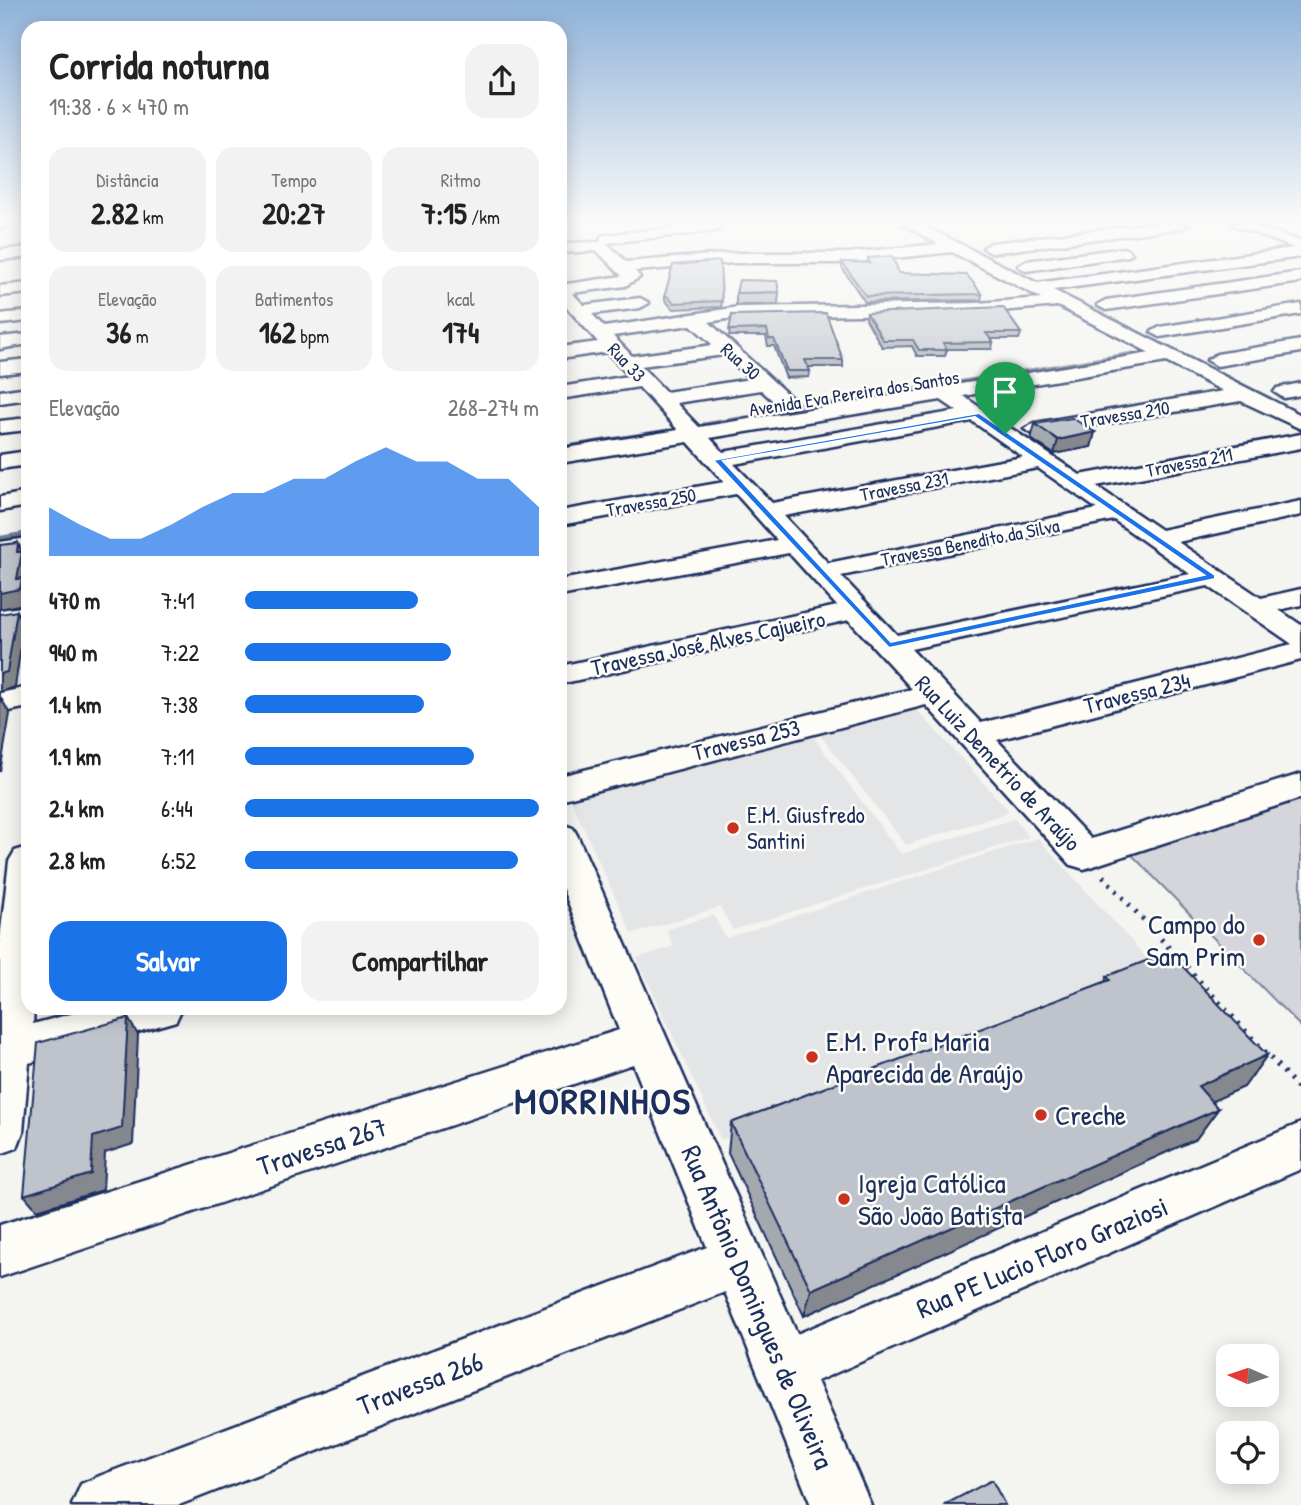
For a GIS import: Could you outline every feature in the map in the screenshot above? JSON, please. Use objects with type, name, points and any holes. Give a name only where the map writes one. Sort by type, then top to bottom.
[{"type":"street","points":[[567,337],[578,313],[606,294]]},
{"type":"street","points":[[578,313],[694,318],[771,310],[913,310],[1051,294]]},
{"type":"street","points":[[1064,294],[1154,339],[1217,360],[1243,372]]},
{"type":"street","points":[[1067,294],[1106,305],[1154,339],[1169,356],[1245,394],[1297,407]]},
{"type":"street","points":[[1106,305],[1181,294]]},
{"type":"street","points":[[0,298],[21,296]]},
{"type":"street","points":[[578,313],[640,303]]},
{"type":"street","name":"Avenida Eva Pereira dos Santos","points":[[567,454],[788,404],[936,387],[1301,309]]},
{"type":"street","name":"Rua 33","points":[[578,313],[687,428]]},
{"type":"street","points":[[0,319],[21,317]]},
{"type":"street","name":"Rua 30","points":[[694,318],[788,404]]},
{"type":"street","points":[[0,343],[21,340]]},
{"type":"street","points":[[1217,360],[1301,346]]},
{"type":"street","points":[[627,362],[727,349]]},
{"type":"street","points":[[687,428],[936,387],[1169,356]]},
{"type":"street","points":[[0,368],[21,366]]},
{"type":"street","points":[[567,392],[644,380]]},
{"type":"street","points":[[1263,382],[1297,407]]},
{"type":"street","points":[[661,399],[765,383]]},
{"type":"street","points":[[936,387],[1301,638]]},
{"type":"street","points":[[0,397],[21,394]]},
{"type":"street","name":"Travessa 210","points":[[1005,434],[1245,394]]},
{"type":"street","points":[[717,460],[976,414]]},
{"type":"street","points":[[0,427],[21,425]]},
{"type":"street","name":"Avenida Eva Pereira dos Santos","points":[[567,439],[687,428]]},
{"type":"street","name":"Rua Luiz Demetrio de Araújo","points":[[687,428],[1084,855]]},
{"type":"street","name":"Travessa 211","points":[[1076,483],[1301,440]]},
{"type":"street","points":[[0,462],[21,459]]},
{"type":"street","name":"Travessa 231","points":[[765,512],[1043,460]]},
{"type":"street","name":"Travessa 250","points":[[567,518],[741,486]]},
{"type":"street","points":[[0,503],[21,500]]},
{"type":"street","points":[[1157,539],[1301,508]]},
{"type":"street","name":"Travessa Benedito da Silva","points":[[821,572],[1119,512]]},
{"type":"street","points":[[0,529],[21,526]]},
{"type":"street","points":[[567,587],[795,544]]},
{"type":"street","points":[[0,550],[21,547]]},
{"type":"street","points":[[889,645],[1212,577]]},
{"type":"street","points":[[1257,607],[1301,597]]},
{"type":"street","name":"Travessa José Alves Cajueiro","points":[[567,673],[856,610]]},
{"type":"street","points":[[0,619],[21,615]]},
{"type":"street","name":"Travessa 234","points":[[973,736],[1301,651]]},
{"type":"street","name":"Travessa 253","points":[[567,786],[933,693]]},
{"type":"street","points":[[0,703],[21,698]]},
{"type":"street","points":[[1084,855],[1301,786]]},
{"type":"street","name":"Rua Antônio Domingues de Oliveira","points":[[567,874],[571,895],[645,1041],[841,1505]]},
{"type":"street","points":[[0,1132],[21,928]]},
{"type":"street","points":[[8,1051],[136,1015]]},
{"type":"street","name":"Travessa 267","points":[[0,1251],[645,1041]]},
{"type":"street","name":"Rua PE Lucio Floro Graziosi","points":[[784,1367],[1301,1146]]},
{"type":"street","name":"Travessa 266","points":[[102,1505],[738,1261]]},
{"type":"path","name":"Rua Luiz Demetrio de Araújo","points":[[1084,855],[1301,1091]]},
{"type":"shaded area","points":[[916,709],[1010,812],[906,845],[820,735]]},
{"type":"shaded area","name":"E.M. Giusfredo Santini","points":[[812,735],[901,854],[1014,819],[1029,837],[733,930],[720,907],[632,934],[570,798]]},
{"type":"shaded area","name":"Campo do Sam Prim","points":[[1301,798],[1301,1027],[1131,854]]},
{"type":"shaded area","name":"E.M. Profª Maria Aparecida de Araújo","points":[[1038,838],[1161,974],[721,1140],[637,958],[674,946],[666,930],[713,915],[726,938]]},
{"type":"building","points":[[665,294],[722,294],[722,301],[674,303]]},
{"type":"building","points":[[865,294],[968,294],[866,296]]},
{"type":"building","points":[[1003,307],[1021,333],[986,333],[993,342],[943,343],[947,350],[919,350],[913,340],[883,340],[867,313]]},
{"type":"building","points":[[826,313],[843,360],[805,360],[810,371],[787,371],[774,339],[769,339],[767,329],[729,330],[732,315]]},
{"type":"building","points":[[1072,418],[1095,432],[1058,440],[1035,424]]},
{"type":"building","points":[[18,543],[17,552],[21,552],[17,579],[21,578],[20,589],[0,593],[0,545]]},
{"type":"building","points":[[17,611],[7,672],[0,674],[0,614]]},
{"type":"building","points":[[1169,952],[1267,1055],[1198,1086],[1218,1109],[811,1290],[731,1123],[1110,980],[1107,976]]},
{"type":"building","points":[[128,1018],[122,1128],[93,1137],[91,1174],[24,1195],[38,1043]]},
{"type":"building","points":[[992,1480],[1005,1505],[944,1505]]},
{"type":"waterway","points":[[957,383],[1133,354]]},
{"type":"waterway","points":[[704,425],[922,389]]},
{"type":"waterway","points":[[567,447],[668,431]]},
{"type":"waterway","points":[[0,539],[21,535]]},
{"type":"place","name":"E.M. Giusfredo Santini","points":[[733,828]]},
{"type":"place","name":"Campo do Sam Prim","points":[[1259,940]]},
{"type":"place","name":"E.M. Profª Maria Aparecida de Araújo","points":[[812,1057]]},
{"type":"place","name":"Creche","points":[[1041,1115]]},
{"type":"place","name":"Igreja Católica São João Batista","points":[[844,1199]]},
{"type":"district","name":"MORRINHOS","points":[[603,1101]]},
{"type":"route","points":[[976,414],[1005,434],[1212,577],[889,645],[717,460],[976,414]]}]
